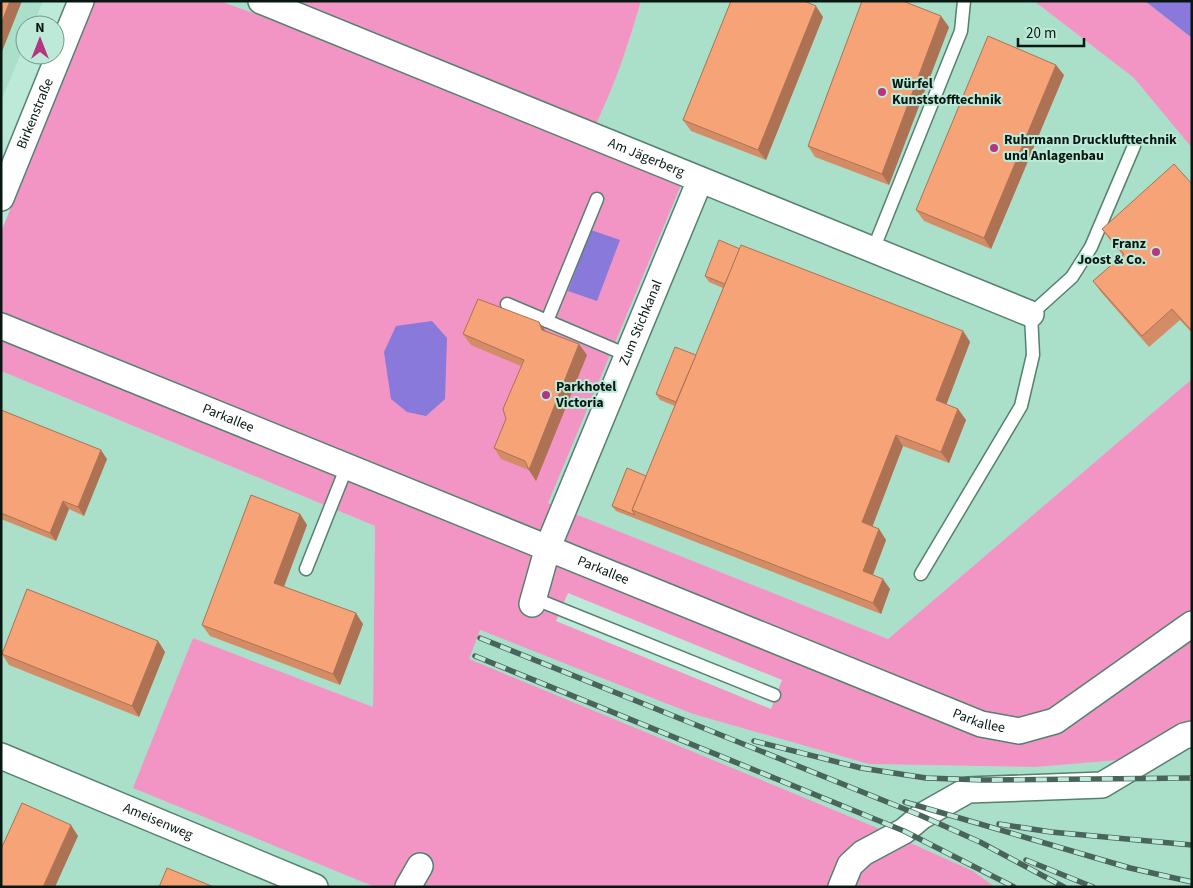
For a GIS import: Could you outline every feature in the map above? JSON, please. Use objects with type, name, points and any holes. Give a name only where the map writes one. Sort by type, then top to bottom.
[{"type":"street","name":"Birkenstraße","points":[[1,198],[81,1]]},
{"type":"street","name":"Am Jägerberg","points":[[261,1],[1031,314]]},
{"type":"street","name":"Zum Stichkanal","points":[[533,601],[548,547],[700,180]]},
{"type":"street","name":"Parkallee","points":[[1,326],[981,724],[1019,731],[1054,721],[1192,624]]},
{"type":"street","points":[[841,887],[850,865],[863,853],[904,831],[922,816],[968,790],[1102,785],[1135,763],[1184,736],[1192,734]]},
{"type":"street","name":"Ameisenweg","points":[[1,756],[315,887]]},
{"type":"lane","points":[[873,250],[961,31],[964,1]]},
{"type":"lane","points":[[921,574],[1021,406],[1033,355],[1031,314],[1072,277],[1091,247],[1134,146]]},
{"type":"lane","points":[[547,321],[597,199]]},
{"type":"lane","points":[[507,304],[627,355]]},
{"type":"lane","points":[[306,570],[347,466]]},
{"type":"lane","points":[[533,601],[774,695]]},
{"type":"shaded area","points":[[1,1],[43,1],[37,15],[15,15],[16,65],[1,101]]},
{"type":"shaded area","points":[[93,1],[220,1],[256,14],[261,1],[641,1],[617,74],[586,144],[682,183],[548,503],[888,639],[1192,379],[1192,725],[1119,760],[1036,767],[869,764],[693,714],[480,630],[469,659],[875,827],[973,871],[995,887],[375,887],[133,788],[193,638],[373,707],[375,526],[1,371],[1,232]],"holes":[[[568,593],[782,680],[771,709],[556,621]]]},
{"type":"shaded area","points":[[222,1],[261,1],[256,14]]},
{"type":"shaded area","points":[[641,1],[1034,1],[1134,78],[1192,148],[1192,379],[888,639],[548,503],[682,184],[586,144],[629,43]]},
{"type":"shaded area","points":[[1034,1],[1145,1],[1192,38],[1192,148],[1134,78]]},
{"type":"shaded area","points":[[1145,1],[1192,1],[1192,38]]},
{"type":"shaded area","points":[[591,230],[620,240],[597,301],[568,291]]},
{"type":"shaded area","points":[[432,321],[447,338],[445,399],[426,416],[407,412],[391,399],[384,352],[396,326]]},
{"type":"shaded area","points":[[1,371],[375,526],[373,707],[193,638],[134,788],[375,887],[1,887]]},
{"type":"shaded area","points":[[480,630],[693,714],[869,764],[1036,767],[1119,760],[1192,725],[1192,887],[995,887],[973,871],[875,827],[468,659]]},
{"type":"building","points":[[1,1],[10,1],[1,24]]},
{"type":"building","points":[[731,1],[804,1],[816,6],[758,150],[683,120]]},
{"type":"building","name":"Würfel Kunststofftechnik","points":[[862,1],[903,1],[941,16],[882,174],[808,146]]},
{"type":"building","name":"Ruhrmann Drucklufttechnik und Anlagenbau","points":[[988,36],[1056,65],[984,238],[916,210]]},
{"type":"building","name":"Franz Joost & Co.","points":[[1174,164],[1192,184],[1192,331],[1172,309],[1142,336],[1093,281],[1124,254],[1102,229]]},
{"type":"building","points":[[719,240],[740,249],[725,284],[705,276]]},
{"type":"building","points":[[741,245],[963,331],[936,400],[958,409],[941,452],[896,435],[862,522],[879,529],[863,571],[883,579],[873,603],[632,510]]},
{"type":"building","name":"Parkhotel Victoria","points":[[478,299],[539,322],[542,330],[579,344],[529,470],[525,461],[494,448],[506,419],[503,409],[524,360],[463,334]]},
{"type":"building","points":[[675,347],[696,355],[676,402],[656,394]]},
{"type":"building","points":[[1,410],[101,450],[78,507],[63,501],[50,533],[1,513]]},
{"type":"building","points":[[627,468],[646,476],[632,510],[635,515],[612,506]]},
{"type":"building","points":[[251,495],[300,514],[274,583],[356,613],[333,674],[202,625]]},
{"type":"building","points":[[27,589],[158,641],[132,706],[2,654]]},
{"type":"building","points":[[22,803],[71,825],[43,887],[1,887],[1,849]]},
{"type":"building","points":[[167,868],[214,887],[159,887]]},
{"type":"railway","points":[[480,638],[922,816],[980,842],[1064,887]]},
{"type":"railway","points":[[475,656],[904,831],[1014,887]]},
{"type":"railway","points":[[754,741],[861,768],[926,778],[984,780],[1192,778]]},
{"type":"railway","points":[[905,802],[1130,868],[1192,882]]},
{"type":"railway","points":[[999,824],[1051,832],[1192,845]]},
{"type":"railway","points":[[1026,860],[1093,887]]},
{"type":"place","name":"Würfel Kunststofftechnik","points":[[882,92]]},
{"type":"place","name":"Ruhrmann Drucklufttechnik und Anlagenbau","points":[[994,148]]},
{"type":"place","name":"Franz Joost & Co.","points":[[1156,252]]},
{"type":"place","name":"Parkhotel Victoria","points":[[546,395]]}]
